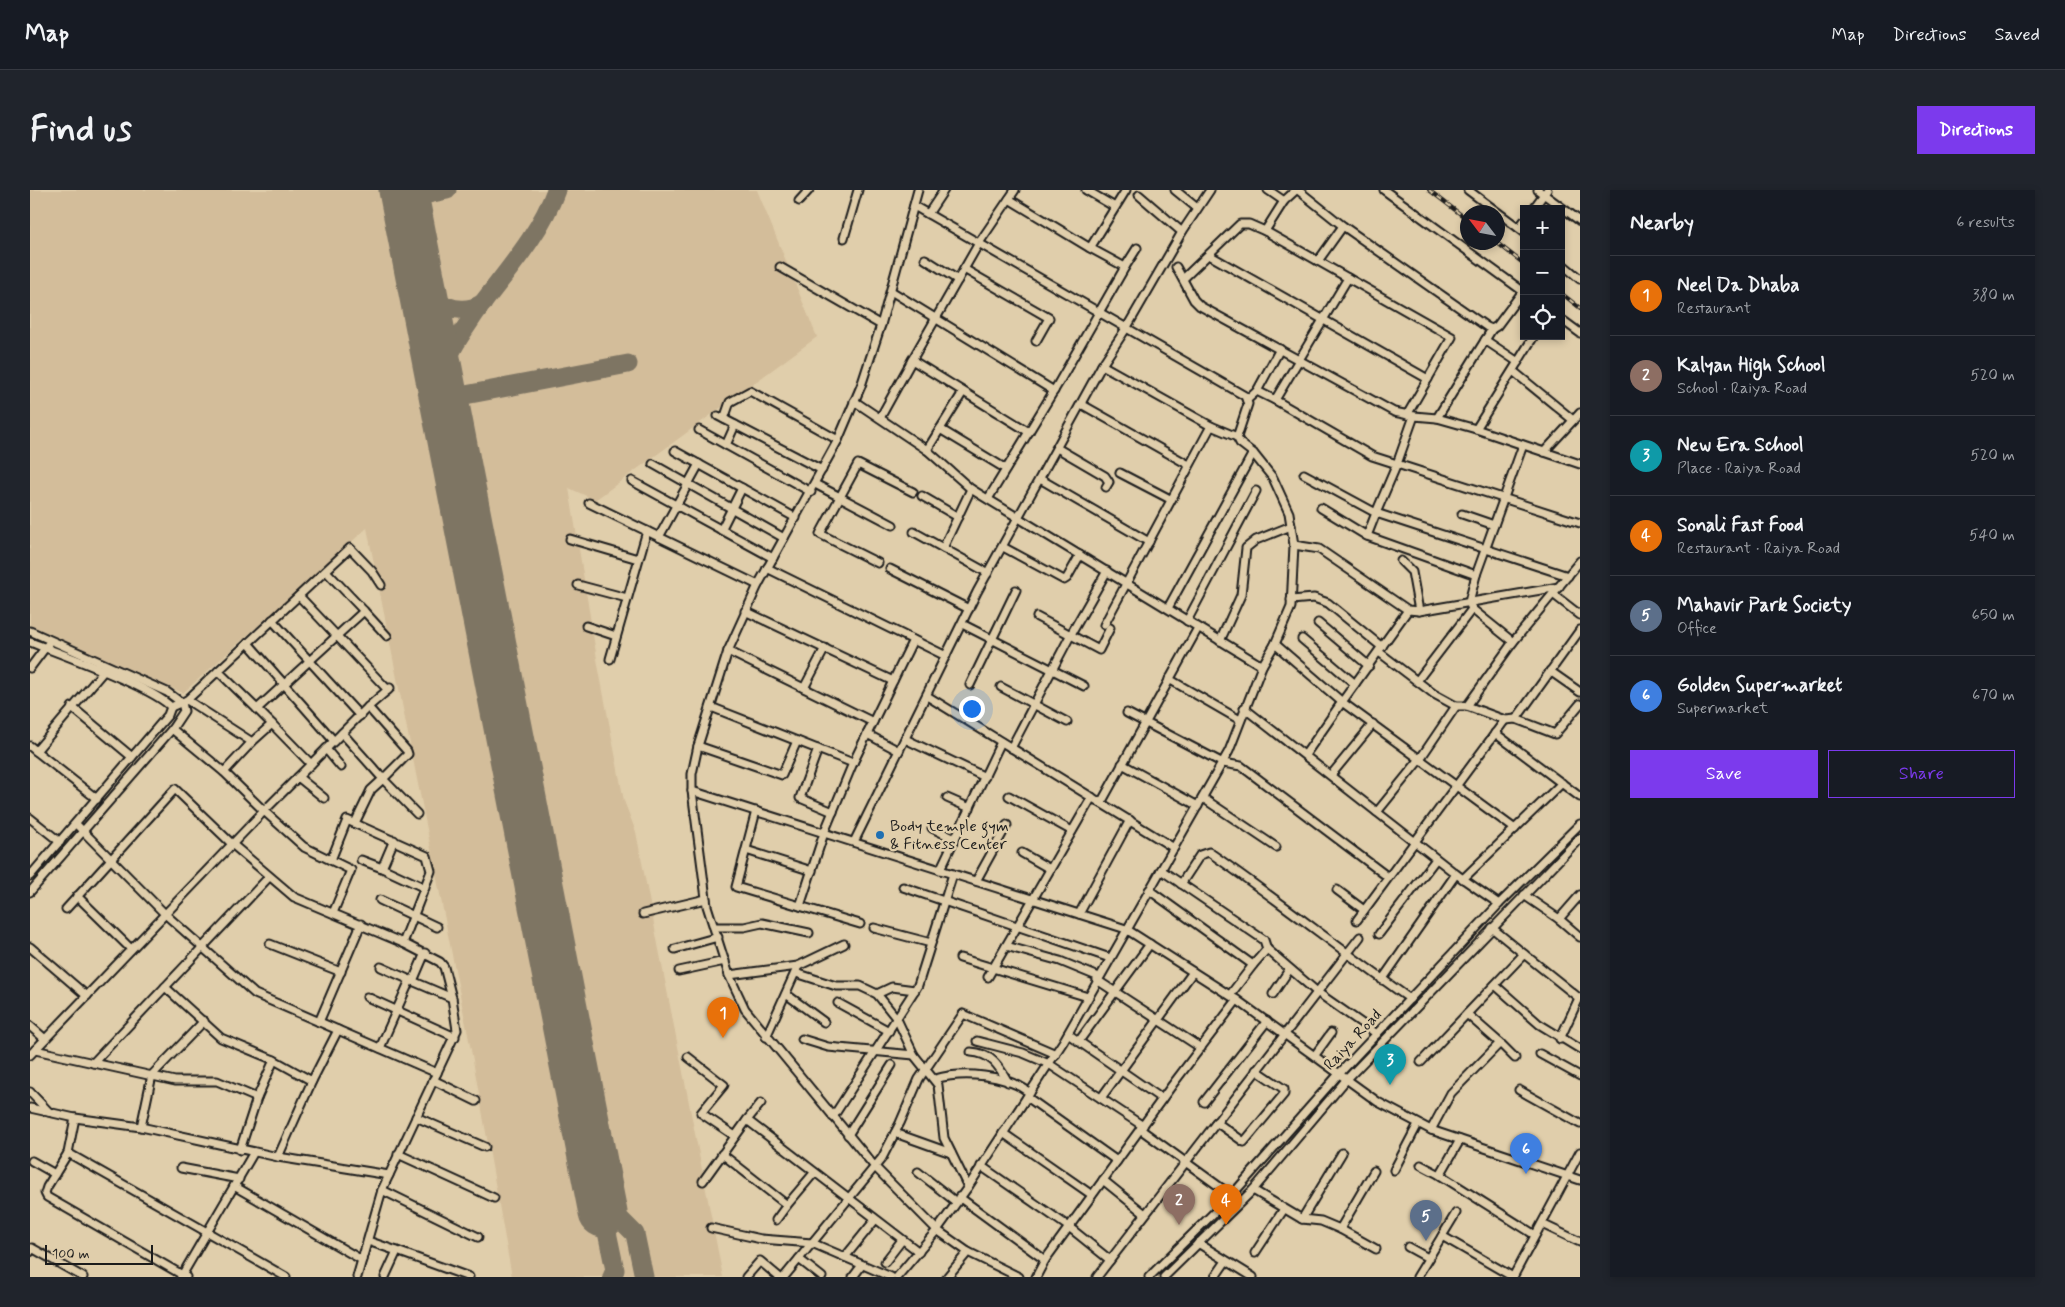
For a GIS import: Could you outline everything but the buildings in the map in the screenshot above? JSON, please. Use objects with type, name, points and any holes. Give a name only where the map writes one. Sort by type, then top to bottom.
[{"type":"street","points":[[798,201],[809,190]]},
{"type":"street","points":[[844,238],[858,190]]},
{"type":"street","points":[[918,190],[881,325],[838,440],[758,585],[728,651],[698,746],[692,774],[692,791],[706,899],[728,975],[745,1010],[875,1167],[937,1230],[1006,1275],[1019,1277]]},
{"type":"street","points":[[928,214],[944,190]]},
{"type":"street","points":[[880,418],[979,243],[1015,190]]},
{"type":"street","points":[[1086,190],[1115,207]]},
{"type":"street","points":[[1090,248],[1126,190]]},
{"type":"street","points":[[1175,190],[1197,208]]},
{"type":"street","points":[[854,842],[988,573],[1102,365],[1127,327],[1182,232],[1210,190]]},
{"type":"street","points":[[1268,190],[1284,200]]},
{"type":"street","points":[[1265,231],[1284,200],[1297,190],[1343,226],[1492,329]]},
{"type":"street","points":[[1384,190],[1520,290]]},
{"type":"street","points":[[1468,190],[1520,229]]},
{"type":"street","points":[[1535,205],[1543,191],[1580,221]]},
{"type":"street","points":[[1139,194],[1182,232]]},
{"type":"street","points":[[1009,199],[1125,267]]},
{"type":"street","points":[[914,206],[1127,327],[1245,396],[1247,400]]},
{"type":"street","points":[[1183,279],[1240,224],[1249,224],[1265,231],[1452,337],[1428,379],[1411,416],[1397,464],[1367,536]]},
{"type":"street","points":[[1318,261],[1343,226]]},
{"type":"street","points":[[988,498],[1054,391],[1099,311],[1138,248]]},
{"type":"street","points":[[1209,255],[1428,379]]},
{"type":"street","points":[[925,259],[958,280]]},
{"type":"street","points":[[1565,266],[1580,279]]},
{"type":"street","points":[[780,267],[881,325]]},
{"type":"street","points":[[1176,267],[1194,300],[1200,306],[1394,412],[1411,416],[1437,418],[1476,428],[1580,464]]},
{"type":"street","points":[[964,269],[1049,318],[1036,341]]},
{"type":"street","points":[[1275,400],[1348,278]]},
{"type":"street","points":[[891,291],[1054,391]]},
{"type":"street","points":[[1437,418],[1492,329],[1520,295]]},
{"type":"street","points":[[1565,322],[1580,333]]},
{"type":"street","points":[[1485,340],[1518,362]]},
{"type":"street","points":[[1476,428],[1532,340]]},
{"type":"street","points":[[1237,437],[1247,400],[1257,391],[1280,349]]},
{"type":"street","points":[[912,360],[1029,432]]},
{"type":"street","points":[[897,1277],[937,1230],[968,1187],[1068,1034],[1222,763],[1262,666],[1275,644],[1291,606],[1294,545],[1283,496],[1273,478],[1253,453],[1240,443],[1237,437],[1211,426],[1102,365]]},
{"type":"street","points":[[1513,371],[1573,420]]},
{"type":"street","points":[[822,470],[721,418],[730,402],[750,391],[838,440]]},
{"type":"street","points":[[1257,391],[1372,456],[1580,523]]},
{"type":"street","points":[[927,450],[963,392]]},
{"type":"street","points":[[854,401],[927,450],[971,489],[1262,666]]},
{"type":"street","points":[[1081,404],[1189,465]]},
{"type":"street","points":[[1544,452],[1580,413]]},
{"type":"street","points":[[726,445],[735,425]]},
{"type":"street","points":[[1036,618],[1099,650],[1107,626],[1127,583],[1170,499],[1211,426]]},
{"type":"street","points":[[940,429],[1006,468]]},
{"type":"street","points":[[699,430],[811,492]]},
{"type":"street","points":[[1418,681],[1470,606],[1476,575],[1523,445]]},
{"type":"street","points":[[1057,448],[1104,476],[1109,482],[1106,487]]},
{"type":"street","points":[[675,451],[796,518]]},
{"type":"street","points":[[1168,608],[1253,453]]},
{"type":"street","points":[[653,464],[784,538]]},
{"type":"street","points":[[659,536],[699,464]]},
{"type":"street","points":[[878,563],[820,534],[858,464],[914,492]]},
{"type":"street","points":[[1120,473],[1170,499]]},
{"type":"street","points":[[1304,474],[1376,513],[1568,576]]},
{"type":"street","points":[[1040,479],[1149,542]]},
{"type":"street","points":[[632,481],[773,558]]},
{"type":"street","points":[[815,484],[893,525]]},
{"type":"street","points":[[721,530],[742,488]]},
{"type":"street","points":[[943,548],[971,489]]},
{"type":"street","points":[[1188,621],[1256,491]]},
{"type":"street","points":[[922,496],[958,516]]},
{"type":"street","points":[[589,503],[758,585]]},
{"type":"street","points":[[1321,508],[1367,536],[1476,575]]},
{"type":"street","points":[[1462,514],[1494,525]]},
{"type":"street","points":[[1220,641],[1241,595],[1246,548],[1256,540],[1291,526]]},
{"type":"street","points":[[610,658],[647,531]]},
{"type":"street","points":[[914,532],[988,573]]},
{"type":"street","points":[[570,539],[638,559]]},
{"type":"street","points":[[1294,545],[1319,549],[1408,610],[1419,611],[1470,606],[1559,587]]},
{"type":"street","points":[[1003,547],[1064,580],[1080,555]]},
{"type":"street","points":[[30,876],[168,715],[171,707],[184,702],[350,548],[372,571],[381,585]]},
{"type":"street","points":[[1401,561],[1412,572],[1419,611]]},
{"type":"street","points":[[1467,706],[1513,642],[1580,561]]},
{"type":"street","points":[[767,568],[946,656]]},
{"type":"street","points":[[890,568],[969,609]]},
{"type":"street","points":[[326,571],[387,636]]},
{"type":"street","points":[[1011,748],[1070,636],[1107,571]]},
{"type":"street","points":[[578,585],[627,598]]},
{"type":"street","points":[[970,685],[1016,590]]},
{"type":"street","points":[[1553,594],[1580,615]]},
{"type":"street","points":[[32,1053],[264,811],[389,689],[299,596]]},
{"type":"street","points":[[1292,600],[1314,598],[1328,603],[1418,681],[1456,706],[1467,706],[1505,720],[1516,719],[1555,734],[1580,704]]},
{"type":"street","points":[[1470,606],[1513,642]]},
{"type":"street","points":[[1305,755],[1408,610]]},
{"type":"street","points":[[257,709],[364,611]]},
{"type":"street","points":[[745,611],[893,681]]},
{"type":"street","points":[[272,620],[360,716]]},
{"type":"street","points":[[962,624],[1084,686]]},
{"type":"street","points":[[1318,624],[1369,666]]},
{"type":"street","points":[[586,626],[616,636]]},
{"type":"street","points":[[1101,803],[1198,628]]},
{"type":"street","points":[[1516,719],[1580,630]]},
{"type":"street","points":[[30,631],[139,678],[167,692],[252,742]]},
{"type":"street","points":[[1302,639],[1356,684]]},
{"type":"street","points":[[30,668],[51,640]]},
{"type":"street","points":[[800,906],[824,833],[853,763],[913,640]]},
{"type":"street","points":[[30,642],[161,698],[171,707]]},
{"type":"street","points":[[248,643],[334,741]]},
{"type":"street","points":[[1275,644],[1342,702],[1515,829]]},
{"type":"street","points":[[804,688],[825,648]]},
{"type":"street","points":[[728,651],[873,722]]},
{"type":"street","points":[[218,671],[311,764]]},
{"type":"street","points":[[1550,671],[1580,692]]},
{"type":"street","points":[[97,799],[33,749],[103,672]]},
{"type":"street","points":[[1169,679],[1240,720]]},
{"type":"street","points":[[1001,687],[1067,722]]},
{"type":"street","points":[[926,696],[1174,848]]},
{"type":"street","points":[[31,889],[172,729],[184,711],[184,702]]},
{"type":"street","points":[[1377,812],[1420,759],[1456,706]]},
{"type":"street","points":[[72,707],[132,758]]},
{"type":"street","points":[[711,707],[853,763]]},
{"type":"street","points":[[355,823],[371,790],[408,754],[368,708]]},
{"type":"street","points":[[1244,708],[1436,859],[1499,904]]},
{"type":"street","points":[[1127,713],[1222,763],[1241,766],[1388,877]]},
{"type":"street","points":[[1357,920],[1455,784],[1505,720]]},
{"type":"street","points":[[224,772],[272,724]]},
{"type":"street","points":[[1331,775],[1373,724]]},
{"type":"street","points":[[172,729],[224,772],[304,847],[351,870],[333,913]]},
{"type":"street","points":[[1495,733],[1580,797]]},
{"type":"street","points":[[342,734],[417,814]]},
{"type":"street","points":[[867,734],[899,751]]},
{"type":"street","points":[[905,739],[985,777]]},
{"type":"street","points":[[698,746],[782,775],[797,741]]},
{"type":"street","points":[[940,870],[1001,742]]},
{"type":"street","points":[[326,749],[342,767]]},
{"type":"street","points":[[818,749],[800,798],[833,812]]},
{"type":"street","points":[[1122,764],[1198,806]]},
{"type":"street","points":[[298,777],[324,798]]},
{"type":"street","points":[[1463,879],[1562,783]]},
{"type":"street","points":[[66,909],[110,858],[175,789],[232,844],[294,897],[403,942],[426,953],[444,967],[457,1023],[455,1037],[382,1190],[357,1277]]},
{"type":"street","points":[[692,791],[1126,930],[1230,995],[1315,1055],[1338,1075],[1378,1102],[1431,1130],[1580,1180]]},
{"type":"street","points":[[1009,796],[1072,831]]},
{"type":"street","points":[[988,977],[1092,797]]},
{"type":"street","points":[[947,798],[970,808]]},
{"type":"street","points":[[1203,798],[1276,847]]},
{"type":"street","points":[[756,812],[736,887],[860,924]]},
{"type":"street","points":[[30,818],[60,842]]},
{"type":"street","points":[[331,860],[347,820],[427,856],[431,870],[403,942]]},
{"type":"street","points":[[1078,914],[1130,820]]},
{"type":"street","points":[[76,824],[165,914],[255,994],[380,1048],[476,1101]]},
{"type":"street","name":"Raiya Road","points":[[1149,1277],[1232,1195],[1338,1075],[1499,904],[1580,824]]},
{"type":"street","points":[[976,882],[1007,825]]},
{"type":"street","points":[[932,828],[955,839]]},
{"type":"street","name":"Raiya Road","points":[[1164,1277],[1253,1190],[1346,1080],[1580,838]]},
{"type":"street","points":[[382,868],[394,840]]},
{"type":"street","points":[[746,850],[812,871]]},
{"type":"street","points":[[1181,884],[1200,855],[1209,852],[1278,900],[1347,955],[1410,999]]},
{"type":"street","points":[[1022,853],[1050,869]]},
{"type":"street","points":[[1379,934],[1436,859]]},
{"type":"street","points":[[361,860],[425,888]]},
{"type":"street","points":[[1161,870],[1264,940],[1266,949],[1289,970],[1377,1034]]},
{"type":"street","points":[[833,1117],[915,990],[953,874]]},
{"type":"street","points":[[1382,980],[1456,874]]},
{"type":"street","points":[[94,1063],[269,877]]},
{"type":"street","points":[[903,888],[1110,958]]},
{"type":"street","points":[[1149,890],[1253,965]]},
{"type":"street","points":[[1336,890],[1364,910]]},
{"type":"street","points":[[1524,895],[1559,919],[1580,937]]},
{"type":"street","points":[[1559,919],[1580,895]]},
{"type":"street","points":[[77,896],[131,949]]},
{"type":"street","points":[[644,914],[706,899]]},
{"type":"street","points":[[380,900],[438,927]]},
{"type":"street","points":[[714,926],[744,927],[762,923],[809,933]]},
{"type":"street","points":[[320,1022],[361,924]]},
{"type":"street","points":[[874,928],[931,943]]},
{"type":"street","points":[[1492,928],[1580,997],[1560,1039]]},
{"type":"street","points":[[675,950],[718,937]]},
{"type":"street","points":[[1097,1277],[1360,937]]},
{"type":"street","points":[[270,944],[341,972]]},
{"type":"street","points":[[728,975],[797,969],[844,944]]},
{"type":"street","points":[[1079,1041],[1150,944]]},
{"type":"street","points":[[30,946],[87,996]]},
{"type":"street","points":[[1006,946],[1060,961],[1098,979],[1200,1048]]},
{"type":"street","points":[[1230,995],[1266,949]]},
{"type":"street","points":[[380,1048],[426,953]]},
{"type":"street","points":[[1421,1062],[1524,954]]},
{"type":"street","points":[[960,958],[1088,997]]},
{"type":"street","points":[[679,971],[725,962]]},
{"type":"street","points":[[381,967],[452,998]]},
{"type":"street","points":[[797,969],[836,986],[860,986],[877,994],[897,1019],[914,1055],[935,1080],[944,1138],[968,1187]]},
{"type":"street","points":[[766,1037],[797,969]]},
{"type":"street","points":[[1273,994],[1289,970]]},
{"type":"street","points":[[1101,1098],[1193,972]]},
{"type":"street","points":[[1495,985],[1539,1024],[1560,1039],[1580,1049]]},
{"type":"street","points":[[165,986],[227,1042],[274,1060],[312,1081]]},
{"type":"street","points":[[877,994],[892,987],[915,990]]},
{"type":"street","points":[[786,994],[824,1022]]},
{"type":"street","points":[[367,997],[455,1037]]},
{"type":"street","points":[[1036,1277],[1045,1260],[1116,1161],[1237,1000]]},
{"type":"street","points":[[838,1003],[889,1031]]},
{"type":"street","points":[[784,1277],[875,1167],[895,1133],[926,1068],[963,1014],[1056,1054]]},
{"type":"street","points":[[1467,1014],[1515,1058]]},
{"type":"street","points":[[141,1126],[152,1075],[204,1021]]},
{"type":"street","points":[[1204,1102],[1267,1021]]},
{"type":"street","points":[[30,1026],[45,1040]]},
{"type":"street","points":[[278,1157],[312,1081],[338,1030]]},
{"type":"street","points":[[1315,1055],[1332,1033]]},
{"type":"street","points":[[1068,1034],[1120,1072],[1162,1099]]},
{"type":"street","points":[[802,1039],[828,1047],[914,1055]]},
{"type":"street","points":[[977,1041],[1023,1053],[1049,1064],[1101,1098],[1241,1202]]},
{"type":"street","points":[[1431,1130],[1451,1093],[1500,1043]]},
{"type":"street","points":[[970,1052],[981,1052],[992,1059],[1008,1082]]},
{"type":"street","points":[[32,1053],[94,1063],[175,1081],[217,1081],[257,1098]]},
{"type":"street","points":[[1540,1054],[1580,1076]]},
{"type":"street","points":[[688,1058],[724,1085],[701,1113],[734,1136]]},
{"type":"street","points":[[240,1150],[257,1098],[274,1060]]},
{"type":"street","points":[[848,1135],[892,1065]]},
{"type":"street","points":[[1216,1122],[1244,1142],[1284,1094],[1284,1089],[1256,1070]]},
{"type":"street","points":[[935,1080],[951,1075],[966,1075],[1022,1086],[1029,1095],[1116,1161]]},
{"type":"street","points":[[1519,1090],[1580,1124]]},
{"type":"street","points":[[30,1092],[49,1112]]},
{"type":"street","points":[[703,1181],[734,1136],[761,1103]]},
{"type":"street","points":[[30,1108],[75,1118],[141,1126],[240,1150],[389,1175]]},
{"type":"street","points":[[416,1117],[485,1147]]},
{"type":"street","points":[[75,1118],[68,1153],[47,1188],[45,1193],[47,1197],[183,1276],[254,1152]]},
{"type":"street","points":[[747,1120],[848,1200],[918,1252]]},
{"type":"street","points":[[1394,1170],[1418,1124]]},
{"type":"street","points":[[895,1133],[951,1153]]},
{"type":"street","points":[[1003,1133],[1092,1195]]},
{"type":"street","points":[[1440,1175],[1460,1140]]},
{"type":"street","points":[[1442,1236],[1513,1277],[1580,1152]]},
{"type":"street","points":[[68,1153],[286,1277]]},
{"type":"street","points":[[1302,1218],[1342,1153]]},
{"type":"street","points":[[398,1154],[494,1198]]},
{"type":"street","points":[[722,1154],[787,1205]]},
{"type":"street","points":[[31,1162],[55,1174]]},
{"type":"street","points":[[1421,1165],[1535,1235]]},
{"type":"street","points":[[982,1166],[1069,1227],[1110,1260]]},
{"type":"street","points":[[181,1168],[239,1179]]},
{"type":"street","points":[[1340,1229],[1374,1171]]},
{"type":"street","points":[[918,1172],[1045,1260]]},
{"type":"street","points":[[776,1220],[814,1173]]},
{"type":"street","points":[[1103,1180],[1146,1214]]},
{"type":"street","points":[[234,1186],[362,1260]]},
{"type":"street","points":[[382,1190],[478,1237]]},
{"type":"street","points":[[1253,1190],[1302,1218],[1321,1221],[1376,1249]]},
{"type":"street","points":[[1255,1253],[1284,1209]]},
{"type":"street","points":[[1417,1277],[1456,1213]]},
{"type":"street","points":[[845,1257],[876,1220]]},
{"type":"street","points":[[1542,1224],[1580,1242]]},
{"type":"street","points":[[711,1228],[761,1239],[812,1244],[891,1277]]},
{"type":"street","points":[[885,1262],[902,1240]]},
{"type":"street","points":[[368,1241],[469,1277]]},
{"type":"street","points":[[1198,1244],[1253,1277]]},
{"type":"street","points":[[1408,1247],[1428,1258]]},
{"type":"street","points":[[30,1252],[32,1248],[83,1277]]},
{"type":"street","points":[[385,1277],[397,1250]]},
{"type":"street","points":[[947,1277],[968,1252]]},
{"type":"street","points":[[799,1259],[822,1277]]},
{"type":"street","points":[[746,1277],[760,1261],[779,1277]]},
{"type":"street","points":[[1215,1277],[1226,1261]]},
{"type":"street","points":[[852,1277],[862,1265]]},
{"type":"shaded area","points":[[30,190],[757,190],[817,337],[595,500],[569,488],[598,665],[624,801],[636,832],[723,1277],[512,1277],[472,1055],[367,528],[183,693],[30,625]]},
{"type":"taxiway","points":[[405,199],[447,190]]},
{"type":"taxiway","points":[[441,384],[446,364],[459,338],[541,223],[556,190]]},
{"type":"taxiway","points":[[421,281],[432,296],[447,306],[465,309],[483,303]]},
{"type":"taxiway","points":[[444,399],[628,364]]},
{"type":"taxiway","points":[[600,1199],[635,1234],[644,1277]]},
{"type":"taxiway","points":[[603,1213],[615,1270],[612,1277]]},
{"type":"runway","points":[[403,190],[603,1213]]},
{"type":"railway","points":[[1429,190],[1460,214]]},
{"type":"railway","points":[[1505,249],[1520,261]]},
{"type":"railway","points":[[1564,295],[1580,308]]},
{"type":"place","name":"Body temple gym & Fitness Center","points":[[880,835]]},
{"type":"place","name":"Neel Da Dhaba","points":[[723,1038]]},
{"type":"place","name":"New Era School","points":[[1390,1085]]},
{"type":"place","name":"Golden Supermarket","points":[[1526,1174]]},
{"type":"place","name":"Kalyan High School","points":[[1179,1225]]},
{"type":"place","name":"Sonali Fast Food","points":[[1226,1225]]},
{"type":"place","name":"Mahavir Park Society","points":[[1426,1241]]}]
